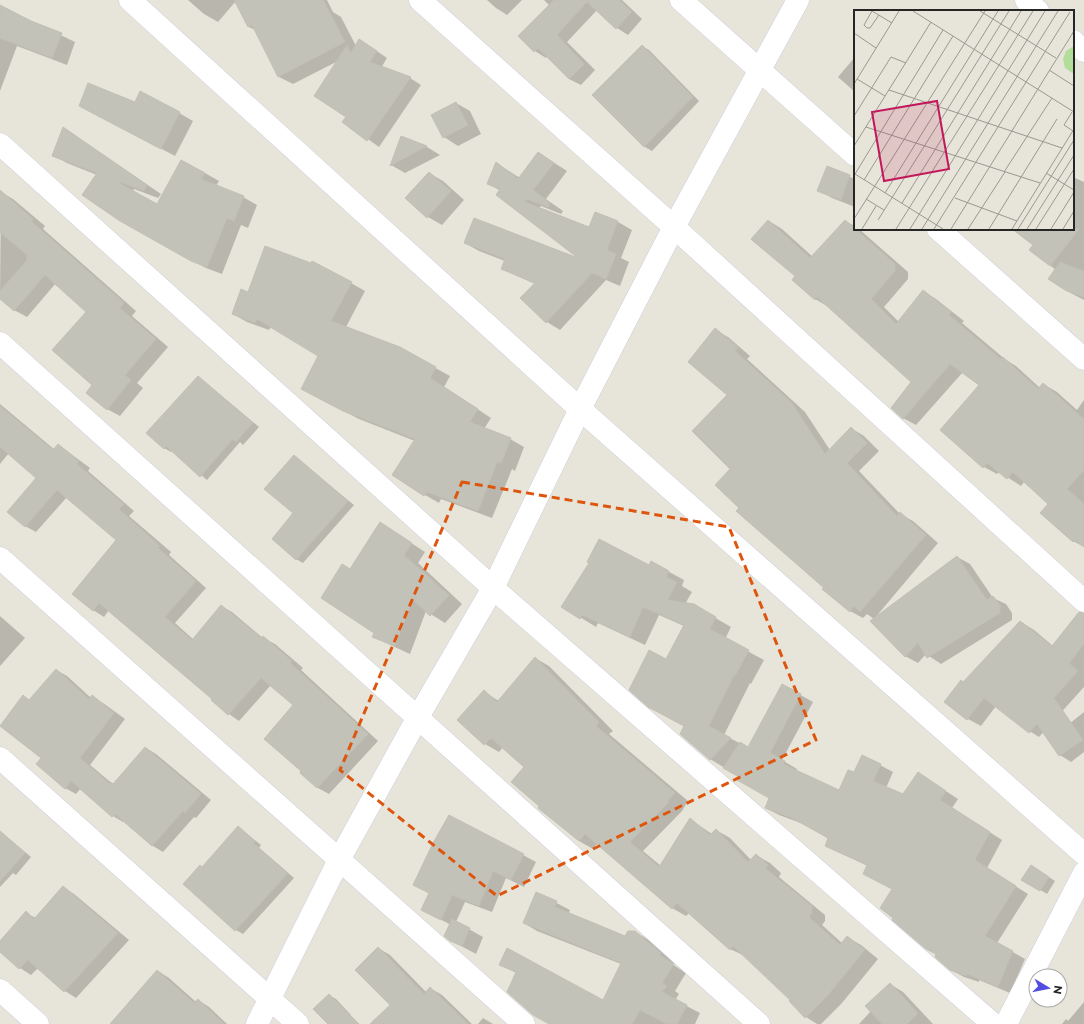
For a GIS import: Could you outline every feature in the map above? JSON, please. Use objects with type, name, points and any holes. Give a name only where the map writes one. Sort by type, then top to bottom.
[{"type":"street","points":[[130,0],[580,409],[1084,854]]},
{"type":"street","points":[[420,0],[674,227],[1084,601]]},
{"type":"street","points":[[681,0],[854,154]]},
{"type":"street","points":[[257,1024],[271,1000],[339,860],[418,717],[493,588],[580,409],[674,227],[798,0]]},
{"type":"street","points":[[1026,0],[1037,10]]},
{"type":"street","points":[[1074,42],[1084,51]]},
{"type":"street","points":[[0,144],[493,588],[993,1024]]},
{"type":"street","points":[[939,230],[1084,359]]},
{"type":"street","points":[[0,343],[759,1024]]},
{"type":"street","points":[[0,558],[524,1024]]},
{"type":"street","points":[[0,758],[298,1024]]},
{"type":"street","points":[[1006,1024],[1084,873]]},
{"type":"street","points":[[0,990],[38,1024]]},
{"type":"highlighted area","points":[[462,482],[729,527],[816,740],[497,896],[340,770]]},
{"type":"building","points":[[234,0],[323,0],[345,42],[278,77],[252,25],[248,27]]},
{"type":"building","points":[[554,0],[619,0],[632,12],[616,29],[587,2],[557,35],[584,64],[569,79],[538,48],[534,52],[518,36]]},
{"type":"building","points":[[0,5],[31,21],[62,33],[52,58],[0,38]]},
{"type":"building","points":[[359,39],[377,51],[370,62],[411,77],[367,141],[342,122],[346,117],[314,96],[347,45],[351,53]]},
{"type":"building","points":[[642,45],[693,97],[644,147],[592,95]]},
{"type":"building","points":[[88,83],[135,102],[140,91],[180,112],[161,149],[79,106]]},
{"type":"building","points":[[456,102],[468,125],[443,138],[431,115]]},
{"type":"building","points":[[63,127],[147,185],[144,191],[120,182],[119,183],[157,204],[181,160],[205,173],[201,179],[244,196],[234,221],[227,218],[207,267],[191,261],[120,221],[82,195],[97,173],[52,156]]},
{"type":"building","points":[[401,136],[427,146],[390,166]]},
{"type":"building","points":[[538,152],[554,163],[533,190],[550,203],[548,207],[527,199],[525,202],[589,227],[595,212],[618,221],[607,250],[616,254],[606,279],[592,273],[546,323],[520,298],[535,283],[501,269],[505,259],[464,243],[474,218],[578,258],[496,195],[500,189],[487,184],[496,162],[518,179]]},
{"type":"building","points":[[827,166],[850,175],[841,200],[817,191]]},
{"type":"building","points":[[429,172],[451,191],[427,218],[405,198]]},
{"type":"building","points":[[0,190],[33,219],[31,221],[124,303],[120,308],[156,339],[125,375],[131,380],[107,410],[86,393],[92,385],[52,350],[86,312],[45,275],[14,311],[0,299],[0,291],[27,260],[26,258],[28,256],[0,232]]},
{"type":"building","points":[[768,220],[810,258],[845,220],[854,228],[854,230],[856,230],[895,264],[895,271],[871,299],[896,324],[923,290],[951,312],[949,315],[1001,359],[1003,357],[1038,389],[1043,383],[1084,419],[1084,470],[1067,489],[1084,504],[1084,547],[1075,540],[1073,542],[1040,513],[1048,504],[1013,472],[1007,479],[987,463],[983,468],[940,430],[979,385],[950,364],[903,419],[891,408],[911,382],[817,297],[815,300],[792,280],[795,276],[751,239]]},
{"type":"building","points":[[1079,229],[1050,266],[1029,250],[1033,245],[1013,230]]},
{"type":"building","points":[[265,246],[311,263],[312,261],[352,282],[331,321],[400,347],[436,367],[430,378],[478,409],[470,422],[511,438],[501,463],[497,462],[478,511],[427,492],[424,496],[392,475],[415,439],[343,411],[301,389],[318,356],[257,319],[255,323],[232,314],[241,289],[248,292]]},
{"type":"building","points":[[1060,262],[1084,271],[1084,297],[1065,290],[1048,279]]},
{"type":"building","points":[[715,328],[738,347],[735,351],[792,403],[825,454],[851,427],[867,443],[847,463],[897,516],[900,512],[926,535],[860,612],[854,606],[850,612],[822,589],[824,588],[736,511],[739,508],[715,485],[730,469],[692,431],[727,395],[688,362]]},
{"type":"building","points":[[198,376],[253,423],[236,442],[233,439],[200,477],[166,446],[164,449],[146,433]]},
{"type":"building","points":[[0,406],[53,450],[58,444],[79,461],[77,464],[124,504],[119,509],[160,546],[158,548],[196,581],[165,617],[192,640],[221,605],[262,638],[263,636],[292,661],[290,663],[368,734],[317,788],[300,773],[301,771],[264,739],[293,705],[261,678],[228,715],[211,700],[212,699],[99,603],[93,611],[72,594],[116,540],[57,490],[25,527],[7,512],[36,478],[0,447]]},
{"type":"building","points":[[294,455],[348,501],[296,560],[272,539],[293,513],[264,489]]},
{"type":"building","points":[[380,522],[412,543],[404,555],[449,595],[430,616],[413,600],[395,646],[372,637],[374,633],[321,598],[342,564],[350,569]]},
{"type":"building","points":[[599,539],[649,565],[651,561],[669,571],[666,577],[677,582],[668,600],[694,604],[716,617],[710,629],[749,650],[735,676],[734,675],[709,726],[731,738],[710,760],[680,734],[684,726],[648,707],[629,690],[649,650],[666,659],[684,625],[643,607],[630,637],[582,615],[580,619],[561,607],[589,563],[587,562]]},
{"type":"building","points":[[957,556],[987,600],[993,596],[1000,605],[1000,613],[927,658],[918,643],[905,657],[870,621]]},
{"type":"building","points":[[1079,612],[1084,613],[1084,644],[1069,663],[1078,671],[1054,698],[1083,740],[1059,756],[1037,724],[1029,733],[984,698],[967,720],[944,702],[961,680],[963,682],[1020,621],[1052,646]]},
{"type":"building","points":[[535,657],[599,722],[596,726],[675,793],[668,801],[669,802],[630,842],[659,867],[690,818],[710,835],[716,829],[748,862],[756,854],[768,865],[765,868],[812,906],[812,913],[809,917],[840,945],[847,936],[865,950],[828,995],[805,1018],[789,1001],[790,1000],[733,946],[730,950],[677,903],[672,909],[585,834],[579,841],[538,808],[539,806],[511,782],[524,767],[491,738],[484,745],[457,720],[484,690],[497,702]]},
{"type":"building","points":[[56,669],[89,699],[92,695],[114,713],[80,758],[110,784],[111,782],[113,784],[145,747],[201,794],[185,813],[183,811],[152,846],[115,814],[112,817],[71,781],[65,789],[36,764],[41,758],[0,726],[23,695],[29,700]]},
{"type":"building","points":[[782,684],[801,694],[770,753],[785,761],[783,764],[839,790],[848,770],[854,772],[862,755],[881,764],[873,781],[903,794],[918,772],[946,791],[940,800],[990,832],[975,860],[1016,886],[985,936],[1013,951],[998,987],[967,974],[966,976],[950,970],[935,957],[936,954],[926,949],[880,908],[892,889],[863,874],[867,865],[825,846],[828,838],[792,818],[765,808],[769,798],[737,780],[739,777],[723,768],[740,742],[748,747]]},
{"type":"building","points":[[449,815],[524,854],[511,880],[493,871],[479,906],[452,895],[441,920],[421,910],[429,893],[413,885],[433,843]]},
{"type":"building","points":[[238,826],[255,841],[253,843],[288,873],[235,931],[183,884],[200,865],[202,867]]},
{"type":"building","points":[[0,831],[25,853],[0,881]]},
{"type":"building","points":[[1031,865],[1049,877],[1040,891],[1021,880]]},
{"type":"building","points":[[63,886],[118,933],[64,992],[28,960],[19,969],[0,952],[0,941],[26,911],[34,919]]},
{"type":"building","points":[[536,892],[557,901],[555,907],[625,936],[628,931],[635,931],[661,953],[660,955],[674,964],[662,983],[667,986],[662,992],[687,1005],[677,1024],[667,1024],[640,1010],[632,1024],[549,1024],[533,1015],[507,992],[516,972],[499,965],[507,948],[603,1000],[621,963],[523,923]]},
{"type":"building","points":[[452,919],[470,928],[462,946],[450,941],[444,936]]},
{"type":"building","points":[[378,947],[424,994],[430,987],[468,1024],[370,1024],[390,1005],[355,970]]},
{"type":"building","points":[[157,970],[194,1003],[198,999],[224,1024],[110,1024]]},
{"type":"building","points":[[890,983],[918,1013],[907,1024],[882,1024],[865,1006]]},
{"type":"building","points":[[329,994],[359,1024],[328,1024],[313,1009]]}]
